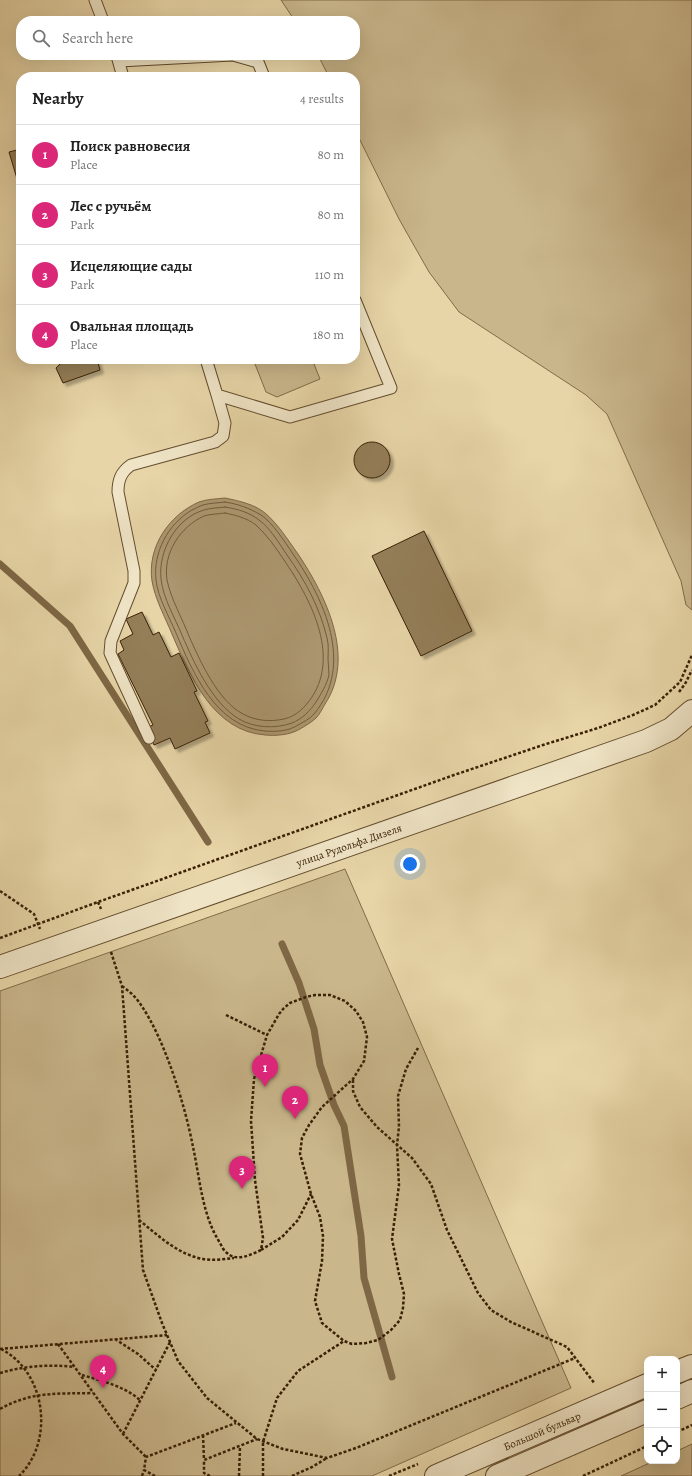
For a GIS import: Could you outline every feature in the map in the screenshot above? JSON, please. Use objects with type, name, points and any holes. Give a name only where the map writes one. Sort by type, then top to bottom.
[{"type":"street","name":"улица Рудольфа Дизеля","points":[[0,967],[646,741],[671,729],[692,711]]},
{"type":"street","points":[[680,1371],[692,1366]]},
{"type":"street","name":"Большой бульвар","points":[[436,1476],[644,1386]]},
{"type":"street","points":[[680,1397],[692,1391]]},
{"type":"street","name":"Большой бульвар","points":[[497,1476],[644,1412]]},
{"type":"lane","points":[[95,0],[101,16]]},
{"type":"lane","points":[[119,60],[122,72]]},
{"type":"lane","points":[[251,60],[258,62],[262,72]]},
{"type":"lane","points":[[217,395],[290,417],[391,388],[360,312]]},
{"type":"lane","points":[[149,738],[110,653],[111,641],[134,583],[134,571],[118,492],[118,481],[123,470],[131,465],[215,442],[223,436],[226,423],[208,364]]},
{"type":"path","points":[[0,938],[447,778],[633,715],[655,705],[680,682],[692,654]]},
{"type":"path","points":[[0,891],[34,914]]},
{"type":"path","points":[[111,950],[122,986],[143,1270],[178,1361],[207,1398],[257,1439],[283,1449],[327,1458]]},
{"type":"path","points":[[122,986],[132,994],[141,1005],[158,1036],[172,1071],[187,1119],[204,1206],[216,1237],[226,1253],[235,1258]]},
{"type":"path","points":[[261,1250],[263,1238],[255,1180],[251,1121],[254,1079],[267,1035],[284,1008],[290,1003],[299,999],[316,995],[330,995],[345,1001],[356,1011],[363,1022],[366,1037],[364,1061],[353,1080],[322,1107],[302,1138],[300,1154],[311,1194],[320,1217],[323,1236],[322,1261],[316,1301],[322,1323],[344,1341],[352,1344],[378,1340],[391,1330],[400,1320],[404,1294],[398,1274],[392,1239],[398,1185],[398,1096],[406,1070],[418,1048]]},
{"type":"path","points":[[226,1015],[267,1035]]},
{"type":"path","points":[[353,1080],[353,1091],[360,1107],[377,1127],[412,1158],[431,1184],[447,1230],[482,1299],[491,1310],[511,1322],[567,1347],[596,1386]]},
{"type":"path","points":[[139,1220],[174,1248],[203,1259],[219,1260],[249,1256],[282,1237],[298,1220],[311,1194]]},
{"type":"path","points":[[0,1349],[167,1335]]},
{"type":"path","points":[[115,1339],[138,1354],[156,1370]]},
{"type":"path","points":[[263,1476],[263,1442],[277,1398],[298,1371],[344,1341]]},
{"type":"path","points":[[123,1434],[170,1342]]},
{"type":"path","points":[[58,1344],[123,1434],[146,1457]]},
{"type":"path","points":[[0,1349],[22,1367],[29,1376],[41,1408],[42,1425],[39,1442],[32,1458],[19,1476]]},
{"type":"path","points":[[292,1476],[327,1458],[356,1448],[575,1358]]},
{"type":"path","points":[[0,1373],[22,1367],[62,1365],[74,1367]]},
{"type":"path","points":[[81,1375],[117,1386],[133,1394],[140,1400]]},
{"type":"path","points":[[0,1409],[22,1398],[46,1393],[93,1393]]},
{"type":"path","points":[[146,1457],[236,1423]]},
{"type":"path","points":[[680,1431],[692,1426]]},
{"type":"path","points":[[203,1435],[203,1475],[210,1476]]},
{"type":"path","points":[[204,1460],[257,1439]]},
{"type":"path","points":[[239,1476],[240,1446]]},
{"type":"path","points":[[583,1476],[644,1447]]},
{"type":"path","points":[[142,1476],[146,1457]]},
{"type":"path","points":[[144,1470],[154,1476]]},
{"type":"shaded area","points":[[281,0],[692,0],[692,610],[686,605],[681,581],[607,414],[586,395],[459,312],[429,272],[399,219],[360,140],[360,72],[326,72],[320,60],[360,60],[360,16],[292,16]]},
{"type":"shaded area","points":[[255,364],[314,364],[320,379],[277,397],[266,392]]},
{"type":"shaded area","points":[[345,869],[571,1388],[372,1476],[0,1476],[0,991]]},
{"type":"shaded area","points":[[692,1444],[692,1476],[621,1476],[647,1464],[680,1464],[680,1450]]},
{"type":"water","points":[[225,498],[256,507],[270,517],[279,527],[298,554],[318,589],[334,627],[338,667],[334,686],[320,713],[313,721],[292,733],[283,735],[265,735],[247,731],[231,723],[217,712],[206,699],[187,667],[160,608],[153,588],[151,568],[153,556],[162,534],[170,524],[178,515],[199,502]]},
{"type":"building","points":[[16,150],[16,175],[9,152]]},
{"type":"building","points":[[60,364],[98,364],[100,370],[63,383],[56,368]]},
{"type":"building","points":[[376,442],[385,447],[389,453],[389,467],[385,473],[376,478],[368,478],[359,473],[355,467],[354,456],[359,447],[365,443]]},
{"type":"building","points":[[424,531],[472,631],[421,656],[372,556]]},
{"type":"building","points":[[142,612],[153,635],[159,632],[171,657],[179,653],[197,691],[194,692],[208,721],[205,722],[210,733],[175,749],[170,738],[154,745],[146,728],[153,725],[118,654],[124,650],[120,641],[133,634],[126,619]]},
{"type":"waterway","points":[[0,564],[70,626],[208,842]]},
{"type":"waterway","points":[[282,944],[299,983],[314,1029],[320,1065],[334,1105],[344,1126],[361,1236],[364,1278],[392,1377]]},
{"type":"place","name":"Поиск равновесия","points":[[265,1087]]},
{"type":"place","name":"Лес с ручьём","points":[[295,1119]]},
{"type":"place","name":"Исцеляющие сады","points":[[242,1189]]},
{"type":"place","name":"Овальная площадь","points":[[103,1388]]}]
